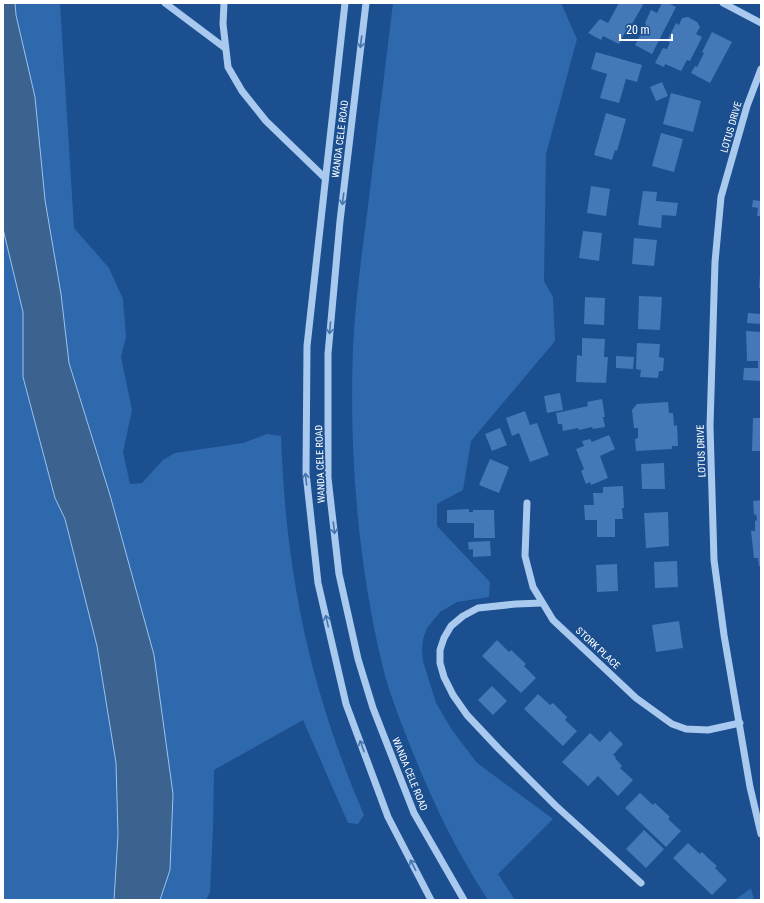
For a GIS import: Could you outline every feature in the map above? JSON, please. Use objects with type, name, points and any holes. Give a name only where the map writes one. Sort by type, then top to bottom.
[{"type":"street","points":[[165,3],[225,48]]},
{"type":"street","points":[[224,3],[223,24],[228,67],[242,91],[266,121],[325,178]]},
{"type":"street","name":"WANDA CELE ROAD","points":[[345,3],[307,346],[306,472],[318,584],[346,704],[388,817],[431,900]]},
{"type":"street","name":"WANDA CELE ROAD","points":[[366,3],[341,214],[328,354],[328,478],[340,574],[358,659],[373,708],[414,813],[464,900]]},
{"type":"street","points":[[723,3],[761,23]]},
{"type":"street","name":"LOTUS DRIVE","points":[[761,69],[747,106],[721,197],[713,302],[710,426],[714,560],[724,635],[750,787],[761,834]]},
{"type":"street","name":"STORK PLACE","points":[[527,503],[525,556],[533,587],[553,620],[636,698],[672,724],[686,729],[708,730],[740,723]]},
{"type":"street","points":[[542,603],[478,608],[463,616],[451,626],[444,638],[440,650],[440,664],[444,677],[453,696],[467,715],[499,749],[556,806],[641,883]]},
{"type":"shaded area","points":[[3,3],[15,3],[16,15],[35,97],[45,200],[61,294],[69,363],[110,495],[154,655],[173,794],[170,870],[160,900],[114,900],[118,835],[116,763],[97,646],[65,519],[55,498],[23,377],[23,312],[3,229]]},
{"type":"shaded area","points":[[15,3],[60,3],[74,228],[109,268],[123,299],[126,337],[121,357],[132,410],[123,452],[130,484],[142,483],[163,460],[175,453],[243,443],[267,434],[281,436],[288,532],[301,618],[323,704],[342,760],[364,815],[358,824],[348,823],[303,720],[214,770],[210,892],[206,900],[160,900],[170,870],[173,794],[154,655],[110,495],[69,363],[61,294],[45,200],[35,97],[16,15]]},
{"type":"shaded area","points":[[393,3],[561,3],[577,39],[546,154],[544,281],[553,297],[555,341],[471,441],[463,490],[437,504],[437,526],[490,582],[489,597],[457,602],[440,612],[427,628],[423,639],[422,650],[423,661],[436,703],[452,730],[477,763],[553,819],[498,874],[515,900],[488,900],[454,842],[424,780],[397,712],[383,668],[374,629],[361,550],[352,429],[355,313]]},
{"type":"shaded area","points":[[3,229],[23,312],[23,378],[55,498],[65,519],[97,646],[116,763],[118,835],[114,900],[3,900]]},
{"type":"shaded area","points":[[751,888],[754,900],[735,900]]},
{"type":"building","points":[[619,3],[644,3],[632,24],[630,23],[619,44],[603,36],[601,40],[588,33],[600,19],[608,23]]},
{"type":"building","points":[[662,3],[668,3],[676,7],[652,54],[635,45],[646,24],[645,23],[651,10],[657,13]]},
{"type":"building","points":[[688,17],[697,22],[700,27],[696,34],[702,37],[690,61],[687,60],[681,71],[665,64],[664,67],[655,63],[663,48],[667,49],[670,42],[667,41],[676,23],[679,25],[682,18]]},
{"type":"building","points":[[712,32],[732,42],[710,83],[691,73],[695,66],[697,67],[704,53],[702,52]]},
{"type":"building","points":[[596,52],[642,65],[637,82],[626,79],[619,103],[600,98],[607,74],[591,69]]},
{"type":"building","points":[[662,82],[668,96],[656,101],[650,87]]},
{"type":"building","points":[[671,93],[701,101],[693,132],[663,124]]},
{"type":"building","points":[[606,113],[626,119],[617,151],[615,150],[612,160],[594,155]]},
{"type":"building","points":[[661,133],[683,139],[674,172],[652,166]]},
{"type":"building","points":[[591,186],[610,189],[606,216],[587,213]]},
{"type":"building","points":[[643,191],[657,192],[656,201],[678,203],[676,216],[662,215],[661,228],[638,225]]},
{"type":"building","points":[[753,200],[761,201],[761,216],[757,216],[758,208],[752,207]]},
{"type":"building","points":[[583,231],[602,233],[599,261],[579,258]]},
{"type":"building","points":[[634,238],[657,240],[654,266],[632,264]]},
{"type":"building","points":[[760,274],[761,288],[759,288]]},
{"type":"building","points":[[639,296],[662,297],[660,330],[638,329]]},
{"type":"building","points":[[585,297],[605,298],[604,325],[584,324]]},
{"type":"building","points":[[748,313],[761,314],[761,324],[747,323]]},
{"type":"building","points":[[746,331],[761,332],[761,381],[743,380],[744,368],[758,368],[758,361],[747,361]]},
{"type":"building","points":[[582,338],[605,339],[604,357],[608,357],[606,383],[576,382],[577,355],[582,356]]},
{"type":"building","points":[[637,343],[660,344],[659,357],[664,358],[663,371],[659,371],[658,378],[640,377],[641,370],[636,369]]},
{"type":"building","points":[[616,356],[634,357],[633,369],[616,368]]},
{"type":"building","points":[[560,393],[563,410],[547,413],[544,396]]},
{"type":"building","points":[[602,399],[605,427],[593,429],[592,427],[579,430],[578,428],[563,431],[562,424],[558,424],[556,413],[588,406],[587,402]]},
{"type":"building","points":[[668,402],[669,413],[673,413],[674,426],[677,425],[678,446],[672,446],[672,449],[636,451],[635,439],[638,438],[638,428],[634,428],[632,410],[637,404]]},
{"type":"building","points":[[525,411],[530,425],[537,423],[549,455],[530,462],[519,433],[512,436],[506,418]]},
{"type":"building","points":[[753,418],[761,418],[761,451],[752,451]]},
{"type":"building","points":[[500,428],[507,445],[492,451],[485,434]]},
{"type":"building","points":[[609,435],[615,449],[600,456],[608,478],[591,485],[590,482],[586,484],[581,471],[584,469],[576,449],[584,446],[582,441],[590,439],[592,442]]},
{"type":"building","points":[[490,459],[509,467],[499,493],[479,485]]},
{"type":"building","points":[[664,463],[665,489],[642,489],[641,464]]},
{"type":"building","points":[[623,486],[623,519],[615,519],[615,537],[597,537],[597,520],[585,520],[584,505],[594,505],[593,493],[603,493],[603,487]]},
{"type":"building","points":[[761,500],[761,566],[759,566],[758,558],[754,558],[751,531],[755,531],[755,521],[757,520],[756,514],[754,515],[753,501]]},
{"type":"building","points":[[469,509],[469,512],[473,512],[473,510],[494,510],[495,538],[474,538],[474,523],[447,523],[447,510]]},
{"type":"building","points":[[668,512],[669,546],[646,548],[644,513]]},
{"type":"building","points":[[490,541],[491,556],[473,557],[473,549],[469,550],[468,542]]},
{"type":"building","points":[[677,561],[678,587],[655,588],[654,562]]},
{"type":"building","points":[[617,564],[618,591],[597,592],[596,565]]},
{"type":"building","points":[[679,621],[683,648],[656,652],[652,625]]},
{"type":"building","points":[[497,640],[509,652],[511,650],[526,664],[524,666],[536,678],[521,693],[482,656]]},
{"type":"building","points":[[492,686],[507,701],[493,715],[478,700]]},
{"type":"building","points":[[538,694],[550,705],[553,703],[567,717],[565,720],[577,731],[563,746],[524,709]]},
{"type":"building","points":[[610,731],[623,744],[613,755],[622,766],[620,768],[633,780],[618,796],[598,776],[588,786],[562,762],[590,733],[600,742]]},
{"type":"building","points":[[640,793],[653,805],[655,803],[670,817],[668,819],[681,831],[666,847],[625,808]]},
{"type":"building","points":[[644,830],[664,849],[646,868],[626,849]]},
{"type":"building","points":[[688,843],[700,854],[702,852],[717,866],[715,868],[727,880],[712,895],[673,858]]}]
